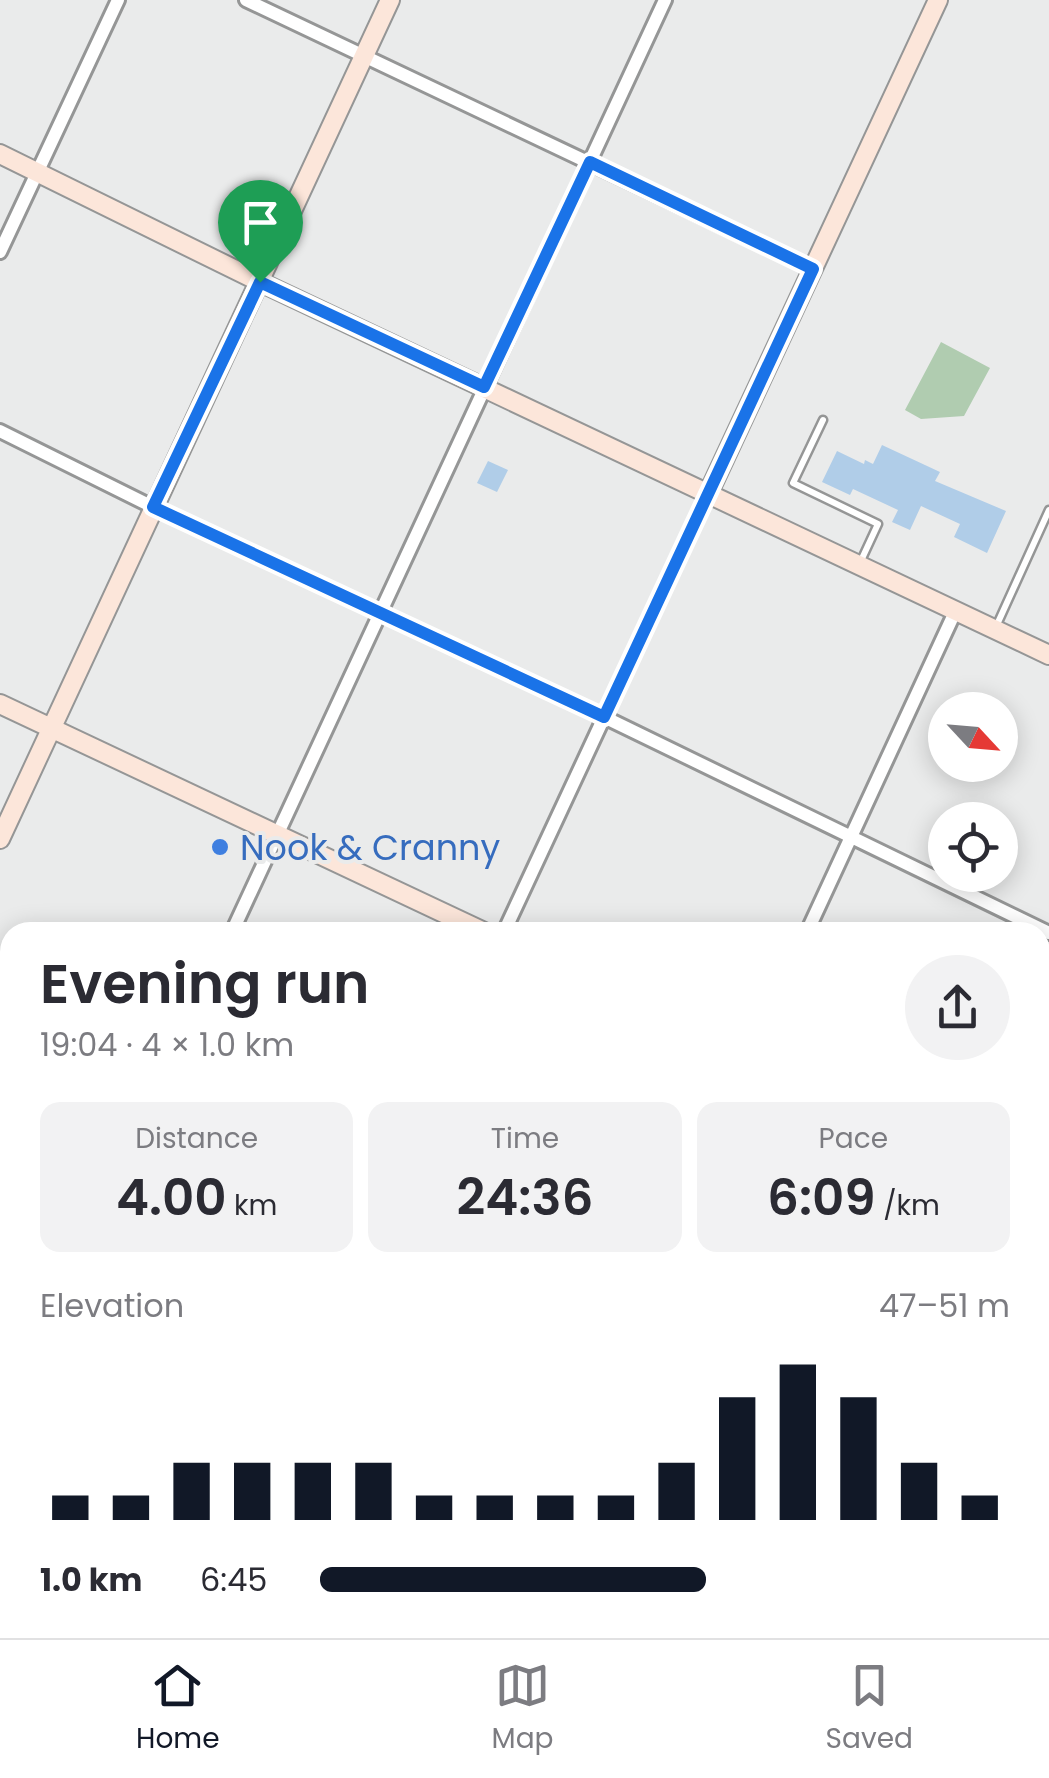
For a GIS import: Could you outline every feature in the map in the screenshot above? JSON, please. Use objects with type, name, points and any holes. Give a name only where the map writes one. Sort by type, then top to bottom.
[{"type":"street","points":[[0,252],[118,0]]},
{"type":"street","points":[[246,0],[813,269]]},
{"type":"street","points":[[0,839],[390,0]]},
{"type":"street","points":[[237,922],[665,0]]},
{"type":"street","points":[[509,922],[934,1]]},
{"type":"street","points":[[0,154],[260,282],[1049,655]]},
{"type":"street","points":[[0,431],[1026,922]]},
{"type":"street","points":[[812,922],[955,612]]},
{"type":"street","points":[[0,704],[463,922]]},
{"type":"lane","points":[[824,420],[793,483],[878,524],[859,566]]},
{"type":"lane","points":[[994,630],[1049,510]]},
{"type":"green space","points":[[941,342],[990,368],[964,416],[921,419],[905,410]]},
{"type":"building","points":[[882,445],[940,472],[935,481],[1006,511],[987,553],[954,537],[960,524],[921,506],[910,530],[892,522],[898,510],[853,489],[850,495],[822,482],[837,451],[864,464],[865,460],[873,464]]},
{"type":"building","points":[[488,461],[508,470],[497,492],[477,483]]},
{"type":"place","name":"Nook & Cranny","points":[[220,847]]},
{"type":"route","points":[[590,162],[813,269],[604,717],[153,507],[260,282],[484,387],[590,162]]}]
